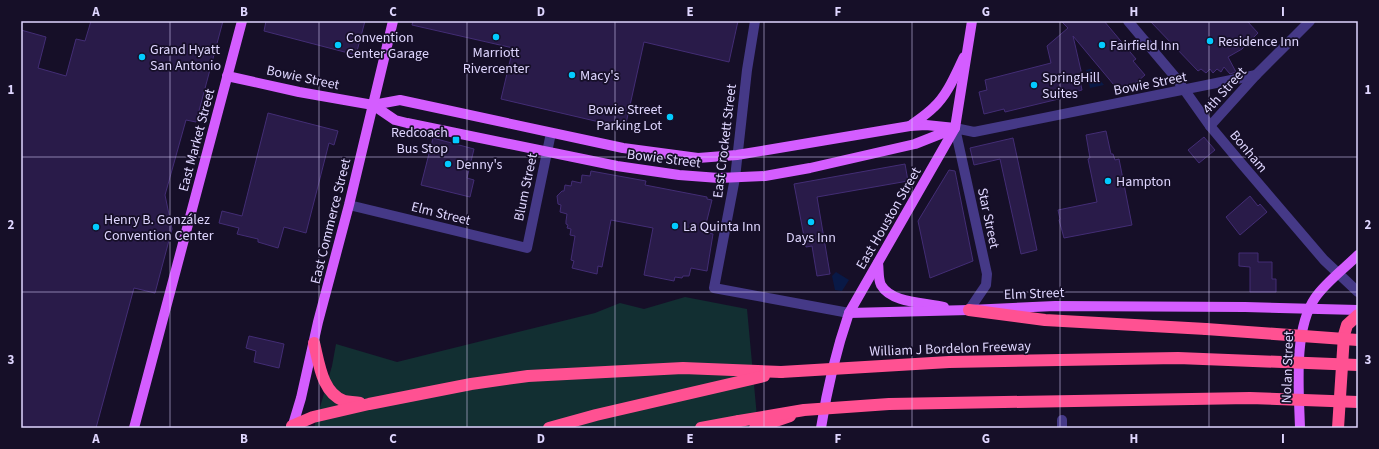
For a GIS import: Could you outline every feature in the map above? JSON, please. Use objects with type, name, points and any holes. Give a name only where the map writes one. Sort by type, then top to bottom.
[{"type":"highway","points":[[969,310],[1046,320],[1206,329],[1358,340]]},
{"type":"highway","points":[[1338,428],[1344,334],[1347,325],[1358,316]]},
{"type":"highway","points":[[314,343],[320,370],[330,391],[344,401],[369,404]]},
{"type":"highway","name":"William J Bordelon Freeway","points":[[549,428],[596,415],[781,372],[949,362],[1178,358],[1358,365]]},
{"type":"highway","points":[[291,427],[313,417],[369,404],[471,384],[528,376],[683,368],[781,372]]},
{"type":"highway","points":[[701,428],[804,410],[889,404],[1250,398],[1358,402]]},
{"type":"highway","points":[[755,428],[804,410]]},
{"type":"main road","name":"East Market Street","points":[[134,428],[242,21]]},
{"type":"main road","name":"East Commerce Street","points":[[291,427],[301,398],[393,21]]},
{"type":"main road","name":"East Houston Street","points":[[821,428],[827,387],[839,342],[849,313],[955,128],[972,21]]},
{"type":"main road","points":[[910,126],[938,102],[948,87],[968,49]]},
{"type":"main road","name":"Bowie Street","points":[[227,76],[299,92],[373,105],[400,100],[623,148],[698,158],[737,155],[910,126],[926,125],[955,128]]},
{"type":"main road","name":"Bowie Street","points":[[373,105],[395,120],[621,167],[679,175],[719,178],[765,176],[818,166],[915,144],[955,128]]},
{"type":"main road","name":"Nolan Street","points":[[1300,428],[1300,354],[1303,324],[1309,308],[1315,298],[1358,255]]},
{"type":"main road","points":[[878,263],[881,285],[891,295],[906,301],[932,304],[956,310]]},
{"type":"main road","name":"Elm Street","points":[[849,313],[1055,306],[1309,308],[1358,310]]},
{"type":"street","name":"East Crockett Street","points":[[714,288],[735,178],[754,21]]},
{"type":"street","name":"Bonham","points":[[1128,21],[1184,90],[1210,126],[1324,260],[1358,292]]},
{"type":"street","name":"4th Street","points":[[1210,126],[1256,75],[1310,21]]},
{"type":"street","name":"Bowie Street","points":[[955,128],[974,132],[1256,75]]},
{"type":"street","name":"Star Street","points":[[955,128],[987,274],[986,285],[969,310]]},
{"type":"street","name":"Blum Street","points":[[527,248],[551,133]]},
{"type":"street","name":"Elm Street","points":[[349,205],[527,248]]},
{"type":"street","name":"Elm Street","points":[[714,288],[849,313]]},
{"type":"green space","points":[[685,297],[747,309],[758,428],[314,428],[332,366],[336,344],[397,362],[595,313],[620,303],[644,309]]},
{"type":"water","points":[[1091,69],[1104,85],[1090,88],[1086,70]]},
{"type":"water","points":[[836,272],[849,280],[842,291],[835,290],[832,276]]},
{"type":"building","name":"Henry B. González Convention Center","points":[[91,21],[223,21],[196,122],[186,120],[165,195],[172,229],[155,293],[134,288],[96,428],[21,428],[21,30],[46,37],[38,68],[66,76],[76,39],[85,41]]},
{"type":"building","name":"Convention Center Garage","points":[[266,21],[365,21],[356,55],[264,31]]},
{"type":"building","name":"Macy's","points":[[413,21],[738,21],[729,62],[644,42],[625,128],[501,99],[513,48],[412,25]]},
{"type":"building","points":[[1061,21],[1104,21],[1136,59],[1133,61],[1145,75],[1131,87],[1128,84],[1119,91],[1073,36],[1082,75],[1079,76],[1082,90],[1071,93],[1071,96],[1005,112],[1004,109],[984,114],[979,92],[987,90],[985,80],[1051,63],[1047,46],[1068,28]]},
{"type":"building","name":"Residence Inn","points":[[1150,21],[1247,21],[1258,33],[1242,49],[1228,57],[1236,72],[1230,74],[1224,67],[1221,72],[1217,69],[1213,73],[1210,69],[1206,73],[1201,69],[1198,71]]},
{"type":"building","points":[[268,113],[338,131],[334,145],[329,143],[306,233],[284,227],[278,248],[258,242],[258,239],[237,234],[239,228],[219,223],[222,211],[242,216]]},
{"type":"building","name":"Hampton","points":[[1106,131],[1111,154],[1113,154],[1115,160],[1119,159],[1132,225],[1064,238],[1058,210],[1097,202],[1088,159],[1090,158],[1086,135]]},
{"type":"building","points":[[1204,137],[1215,150],[1199,163],[1188,150]]},
{"type":"building","name":"Denny's","points":[[433,138],[474,149],[467,178],[474,180],[470,197],[421,185]]},
{"type":"building","points":[[1013,138],[1037,250],[1021,254],[1000,159],[974,165],[970,148]]},
{"type":"building","name":"Days Inn","points":[[905,164],[908,181],[817,197],[830,274],[817,276],[812,246],[806,247],[794,184]]},
{"type":"building","points":[[949,170],[955,171],[973,261],[930,278],[918,221]]},
{"type":"building","name":"La Quinta Inn","points":[[591,171],[646,181],[645,185],[707,197],[707,199],[712,200],[704,232],[713,234],[707,271],[691,268],[689,276],[683,276],[682,278],[675,277],[674,281],[644,275],[653,228],[611,220],[602,267],[598,266],[597,274],[572,268],[574,261],[571,260],[575,236],[570,235],[571,229],[567,228],[568,225],[566,224],[567,214],[560,212],[561,205],[558,204],[557,196],[564,191],[565,185],[571,186],[572,181],[581,183],[582,175],[590,176]]},
{"type":"building","points":[[1250,196],[1258,206],[1260,204],[1267,212],[1240,235],[1226,217]]},
{"type":"building","points":[[1239,253],[1258,253],[1258,262],[1272,262],[1272,279],[1276,279],[1276,292],[1250,292],[1250,267],[1239,266]]},
{"type":"building","points":[[249,336],[284,344],[279,368],[254,362],[256,351],[246,348]]},
{"type":"place","name":"Marriott Rivercenter","points":[[496,37]]},
{"type":"place","name":"Residence Inn","points":[[1210,41]]},
{"type":"place","name":"Convention Center Garage","points":[[338,45]]},
{"type":"place","name":"Fairfield Inn","points":[[1102,45]]},
{"type":"place","name":"Grand Hyatt San Antonio","points":[[142,57]]},
{"type":"place","name":"Macy's","points":[[572,75]]},
{"type":"place","name":"SpringHill Suites","points":[[1034,85]]},
{"type":"place","name":"Bowie Street Parking Lot","points":[[670,117]]},
{"type":"place","name":"Redcoach Bus Stop","points":[[456,140]]},
{"type":"place","name":"Denny's","points":[[448,164]]},
{"type":"place","name":"Hampton","points":[[1108,181]]},
{"type":"place","name":"Days Inn","points":[[811,222]]},
{"type":"place","name":"La Quinta Inn","points":[[675,226]]},
{"type":"place","name":"Henry B. González Convention Center","points":[[96,227]]}]
